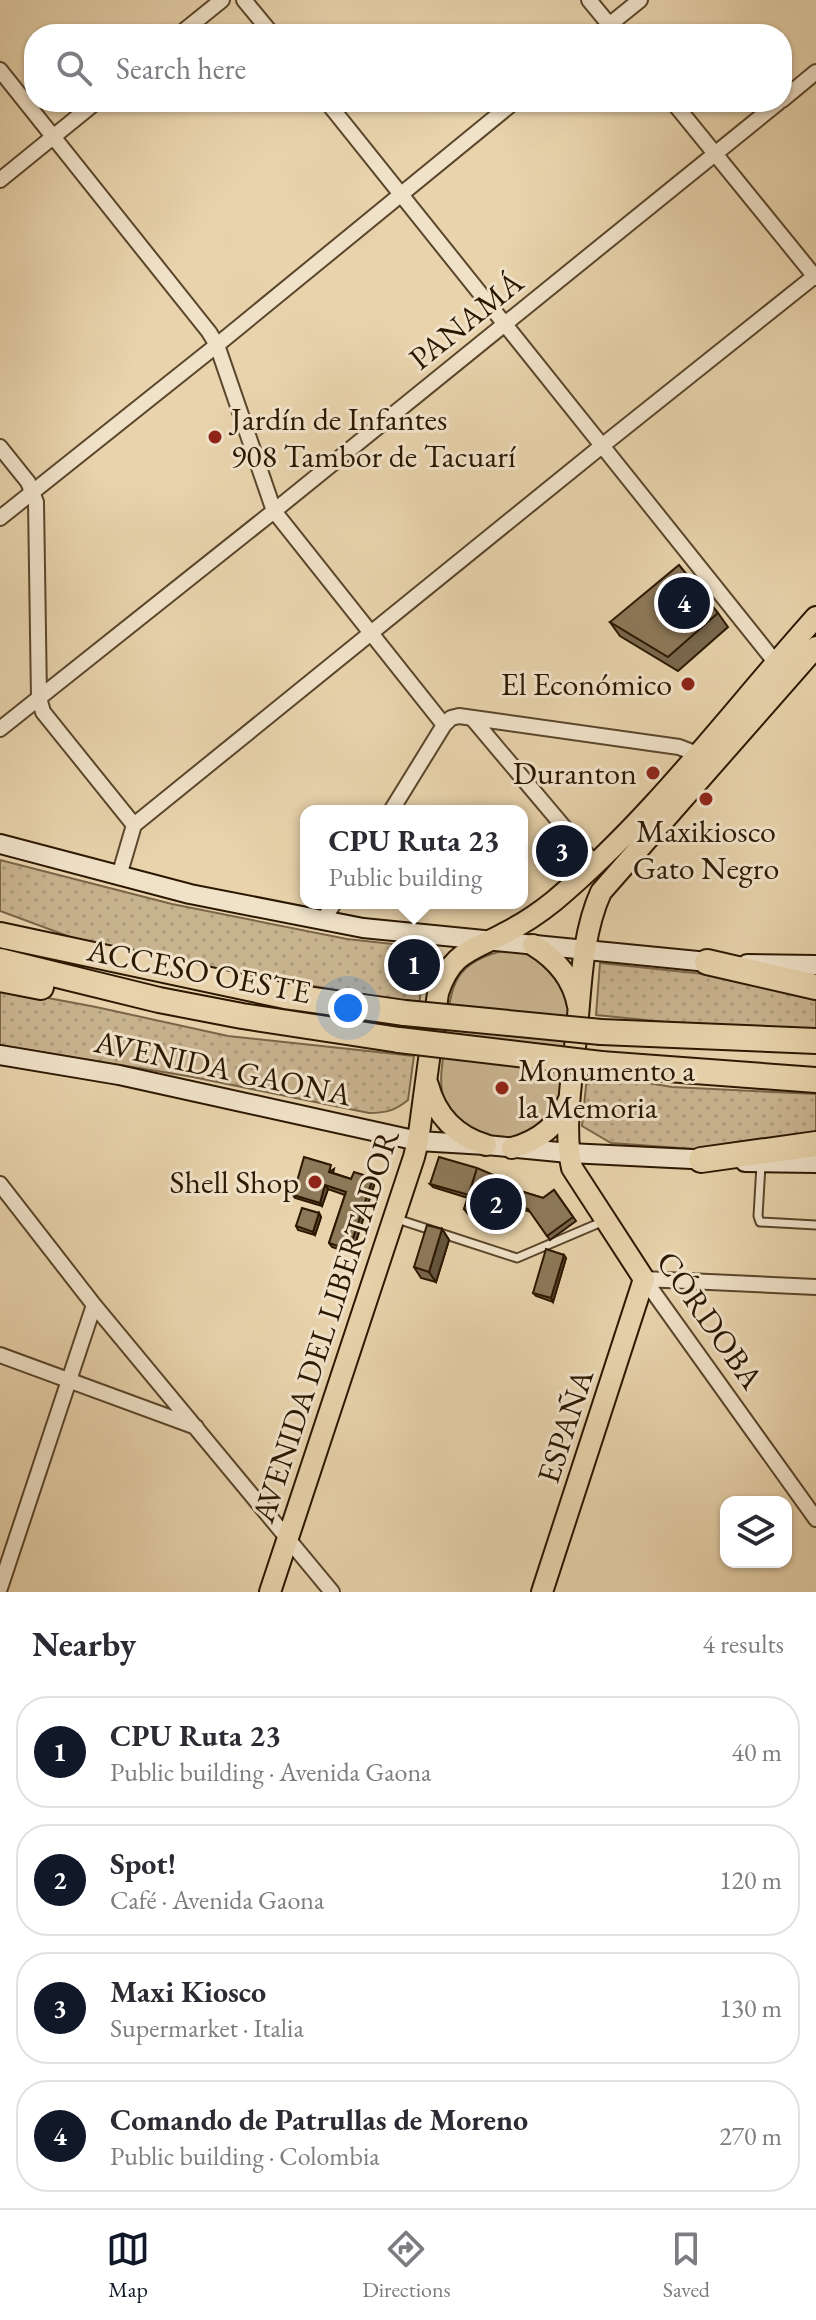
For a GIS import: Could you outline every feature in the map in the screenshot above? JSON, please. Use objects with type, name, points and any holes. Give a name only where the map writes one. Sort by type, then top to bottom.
[{"type":"highway","points":[[0,922],[112,960]]},
{"type":"highway","name":"ACCESO OESTE","points":[[0,935],[285,996],[405,1013],[601,1032],[816,1041]]},
{"type":"highway","name":"ACCESO OESTE","points":[[0,961],[159,1000],[399,1040],[601,1064],[816,1080]]},
{"type":"highway","points":[[707,962],[816,987]]},
{"type":"highway","points":[[0,979],[159,1000]]},
{"type":"highway","points":[[701,1160],[816,1144]]},
{"type":"main road","name":"AVENIDA DEL LIBERTADOR","points":[[270,1592],[418,1141],[438,993],[443,979],[450,967],[472,947],[490,941],[534,917],[595,864],[647,811],[816,617]]},
{"type":"main road","points":[[569,1153],[571,1095],[586,949],[601,892],[816,647]]},
{"type":"main road","points":[[0,844],[190,894],[300,907]]},
{"type":"main road","points":[[329,911],[363,928],[707,962],[816,965]]},
{"type":"main road","points":[[533,945],[565,973],[577,999],[579,1014]]},
{"type":"main road","name":"AVENIDA GAONA","points":[[0,1055],[119,1075],[418,1141],[569,1153],[816,1163]]},
{"type":"main road","points":[[427,1077],[432,1097],[442,1116],[466,1137],[486,1145]]},
{"type":"main road","points":[[512,1148],[549,1130],[562,1114],[571,1095]]},
{"type":"main road","name":"CÓRDOBA","points":[[569,1153],[572,1168],[644,1279]]},
{"type":"main road","name":"ESPAÑA","points":[[542,1592],[644,1279]]},
{"type":"street","points":[[192,24],[222,0]]},
{"type":"street","points":[[244,0],[264,24]]},
{"type":"street","points":[[589,0],[604,24]]},
{"type":"street","points":[[615,24],[640,0]]},
{"type":"street","points":[[0,70],[24,99]]},
{"type":"street","name":"PANAMÁ","points":[[792,91],[816,72]]},
{"type":"street","points":[[34,112],[209,332],[217,345],[274,511],[444,725]]},
{"type":"street","points":[[0,180],[84,112]]},
{"type":"street","points":[[335,112],[776,663]]},
{"type":"street","points":[[0,518],[502,112]]},
{"type":"street","points":[[119,876],[134,825],[603,445],[816,277],[681,112]]},
{"type":"street","name":"PANAMÁ","points":[[0,729],[766,112]]},
{"type":"street","points":[[0,447],[28,482],[36,502],[39,698],[43,712],[134,825]]},
{"type":"street","points":[[395,805],[444,725],[451,718],[459,716],[679,747],[697,754]]},
{"type":"street","points":[[472,718],[595,864]]},
{"type":"street","points":[[0,1184],[94,1305],[332,1592]]},
{"type":"street","points":[[644,1279],[816,1287]]},
{"type":"street","name":"CÓRDOBA","points":[[644,1279],[815,1521]]},
{"type":"street","points":[[0,1588],[94,1305]]},
{"type":"street","points":[[0,1355],[196,1427]]},
{"type":"lane","points":[[761,1162],[760,1222],[816,1225]]},
{"type":"lane","points":[[394,1218],[517,1258],[606,1220]]},
{"type":"shaded area","points":[[0,860],[172,904],[347,939],[402,945],[420,955],[424,972],[419,1004],[125,954],[84,942],[0,911]]},
{"type":"shaded area","points":[[507,950],[535,952],[571,994],[564,1101],[522,1141],[470,1134],[448,1108],[441,1085],[449,1008],[456,982],[473,962]]},
{"type":"shaded area","points":[[600,963],[732,977],[816,995],[816,1029],[686,1024],[596,1015]]},
{"type":"shaded area","points":[[0,989],[228,1036],[414,1056],[408,1100],[390,1111],[369,1113],[193,1077],[0,1045]]},
{"type":"shaded area","points":[[587,1076],[607,1076],[672,1087],[816,1094],[816,1137],[734,1149],[611,1143],[582,1126]]},
{"type":"building","points":[[679,565],[718,613],[668,657],[610,622]]},
{"type":"building","points":[[304,1157],[331,1165],[329,1172],[351,1179],[354,1172],[373,1178],[349,1250],[329,1243],[346,1192],[325,1185],[320,1203],[293,1195]]},
{"type":"building","points":[[439,1157],[477,1168],[469,1195],[430,1184]]},
{"type":"building","points":[[477,1168],[512,1183],[500,1220],[464,1209]]},
{"type":"building","points":[[517,1190],[543,1198],[554,1190],[573,1217],[547,1236],[528,1209],[513,1204]]},
{"type":"building","points":[[302,1208],[319,1213],[313,1232],[296,1226]]},
{"type":"building","points":[[427,1225],[442,1229],[429,1272],[414,1267]]},
{"type":"building","points":[[546,1249],[564,1255],[551,1298],[533,1293]]},
{"type":"place","name":"Jardín de Infantes 908 Tambor de Tacuarí","points":[[215,437]]},
{"type":"place","name":"Comando de Patrullas de Moreno","points":[[684,603]]},
{"type":"place","name":"El Económico","points":[[688,684]]},
{"type":"place","name":"Duranton","points":[[653,773]]},
{"type":"place","name":"Maxikiosco Gato Negro","points":[[706,799]]},
{"type":"place","name":"Maxi Kiosco","points":[[562,851]]},
{"type":"place","name":"CPU Ruta 23","points":[[414,965]]},
{"type":"place","name":"Monumento a la Memoria","points":[[502,1088]]},
{"type":"place","name":"Shell Shop","points":[[315,1182]]},
{"type":"place","name":"Spot!","points":[[496,1204]]}]
